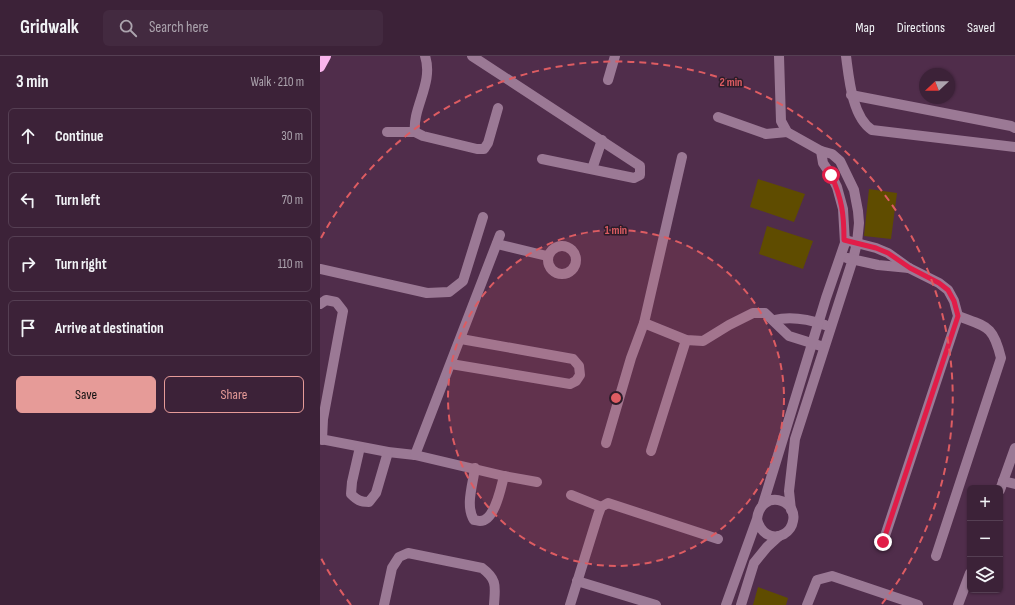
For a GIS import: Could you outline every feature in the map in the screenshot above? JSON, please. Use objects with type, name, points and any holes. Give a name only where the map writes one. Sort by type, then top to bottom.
[{"type":"main road","points":[[320,67],[326,56]]},
{"type":"street","points":[[415,132],[414,124],[424,91],[427,74],[425,56]]},
{"type":"street","points":[[472,56],[640,166],[640,175],[634,178],[542,159]]},
{"type":"street","points":[[608,80],[615,56]]},
{"type":"street","points":[[741,605],[754,563],[767,546],[779,536],[787,532],[792,526],[794,518],[791,510],[789,491],[795,439],[853,259],[857,243],[859,223],[854,190],[840,161],[832,154],[822,151],[787,132],[781,121],[779,56]]},
{"type":"street","points":[[846,56],[851,94],[865,126],[872,130],[1015,147]]},
{"type":"street","points":[[851,94],[1015,128]]},
{"type":"street","points":[[387,132],[415,132],[423,136],[484,149],[488,143],[498,108]]},
{"type":"street","points":[[718,117],[766,134],[787,132]]},
{"type":"street","points":[[592,169],[602,140]]},
{"type":"street","points":[[726,605],[757,519],[758,511],[763,504],[844,240],[843,209],[837,187],[823,163],[822,151]]},
{"type":"street","points":[[606,443],[631,358],[644,323],[682,157]]},
{"type":"street","points":[[837,187],[849,180]]},
{"type":"street","points":[[320,269],[427,293],[449,292],[463,281],[482,217]]},
{"type":"street","points":[[844,224],[859,223]]},
{"type":"street","points":[[414,455],[461,339],[498,239],[547,256]]},
{"type":"street","points":[[844,240],[888,253],[910,268],[939,283],[948,290],[954,301],[958,316],[883,542]]},
{"type":"street","points":[[840,256],[878,266],[910,268]]},
{"type":"street","points":[[320,304],[326,300],[336,302],[343,311],[321,419],[321,440],[414,455],[475,468],[504,476],[537,482]]},
{"type":"street","points":[[644,323],[686,340],[704,341],[729,325],[753,313],[765,313],[789,336],[824,347]]},
{"type":"street","points":[[936,556],[1001,358],[997,340],[987,327],[958,316]]},
{"type":"street","points":[[774,320],[785,317],[831,327]]},
{"type":"street","points":[[451,364],[570,384],[576,381],[580,375],[579,366],[572,359],[461,339]]},
{"type":"street","points":[[651,451],[686,340]]},
{"type":"street","points":[[360,447],[350,494],[356,500],[362,502],[369,502],[376,493],[388,452]]},
{"type":"street","points":[[1015,448],[1002,485],[1015,484]]},
{"type":"street","points":[[475,468],[470,502],[471,515],[474,520],[481,522],[487,519],[494,508],[504,476]]},
{"type":"street","points":[[571,495],[601,507]]},
{"type":"street","points":[[763,504],[770,500],[778,500],[786,503],[791,510]]},
{"type":"street","points":[[570,605],[601,507],[608,503],[718,539]]},
{"type":"street","points":[[757,519],[759,527],[764,533],[771,536],[779,536]]},
{"type":"street","points":[[384,605],[392,568],[399,557],[408,553],[482,568],[492,575],[495,588],[494,605]]},
{"type":"street","points":[[806,605],[817,580],[832,576],[918,605]]},
{"type":"street","points":[[577,581],[656,605]]},
{"type":"street","points":[[958,605],[967,581]]},
{"type":"shaded area","points":[[758,179],[805,194],[794,222],[750,207]]},
{"type":"shaded area","points":[[869,189],[897,193],[891,239],[864,236]]},
{"type":"shaded area","points":[[767,226],[813,241],[803,269],[759,254]]},
{"type":"shaded area","points":[[758,587],[788,598],[786,605],[753,605]]},
{"type":"route","points":[[831,175],[837,187],[843,209],[844,240],[876,248],[888,253],[910,268],[939,283],[948,290],[954,301],[958,316],[883,542]]}]
